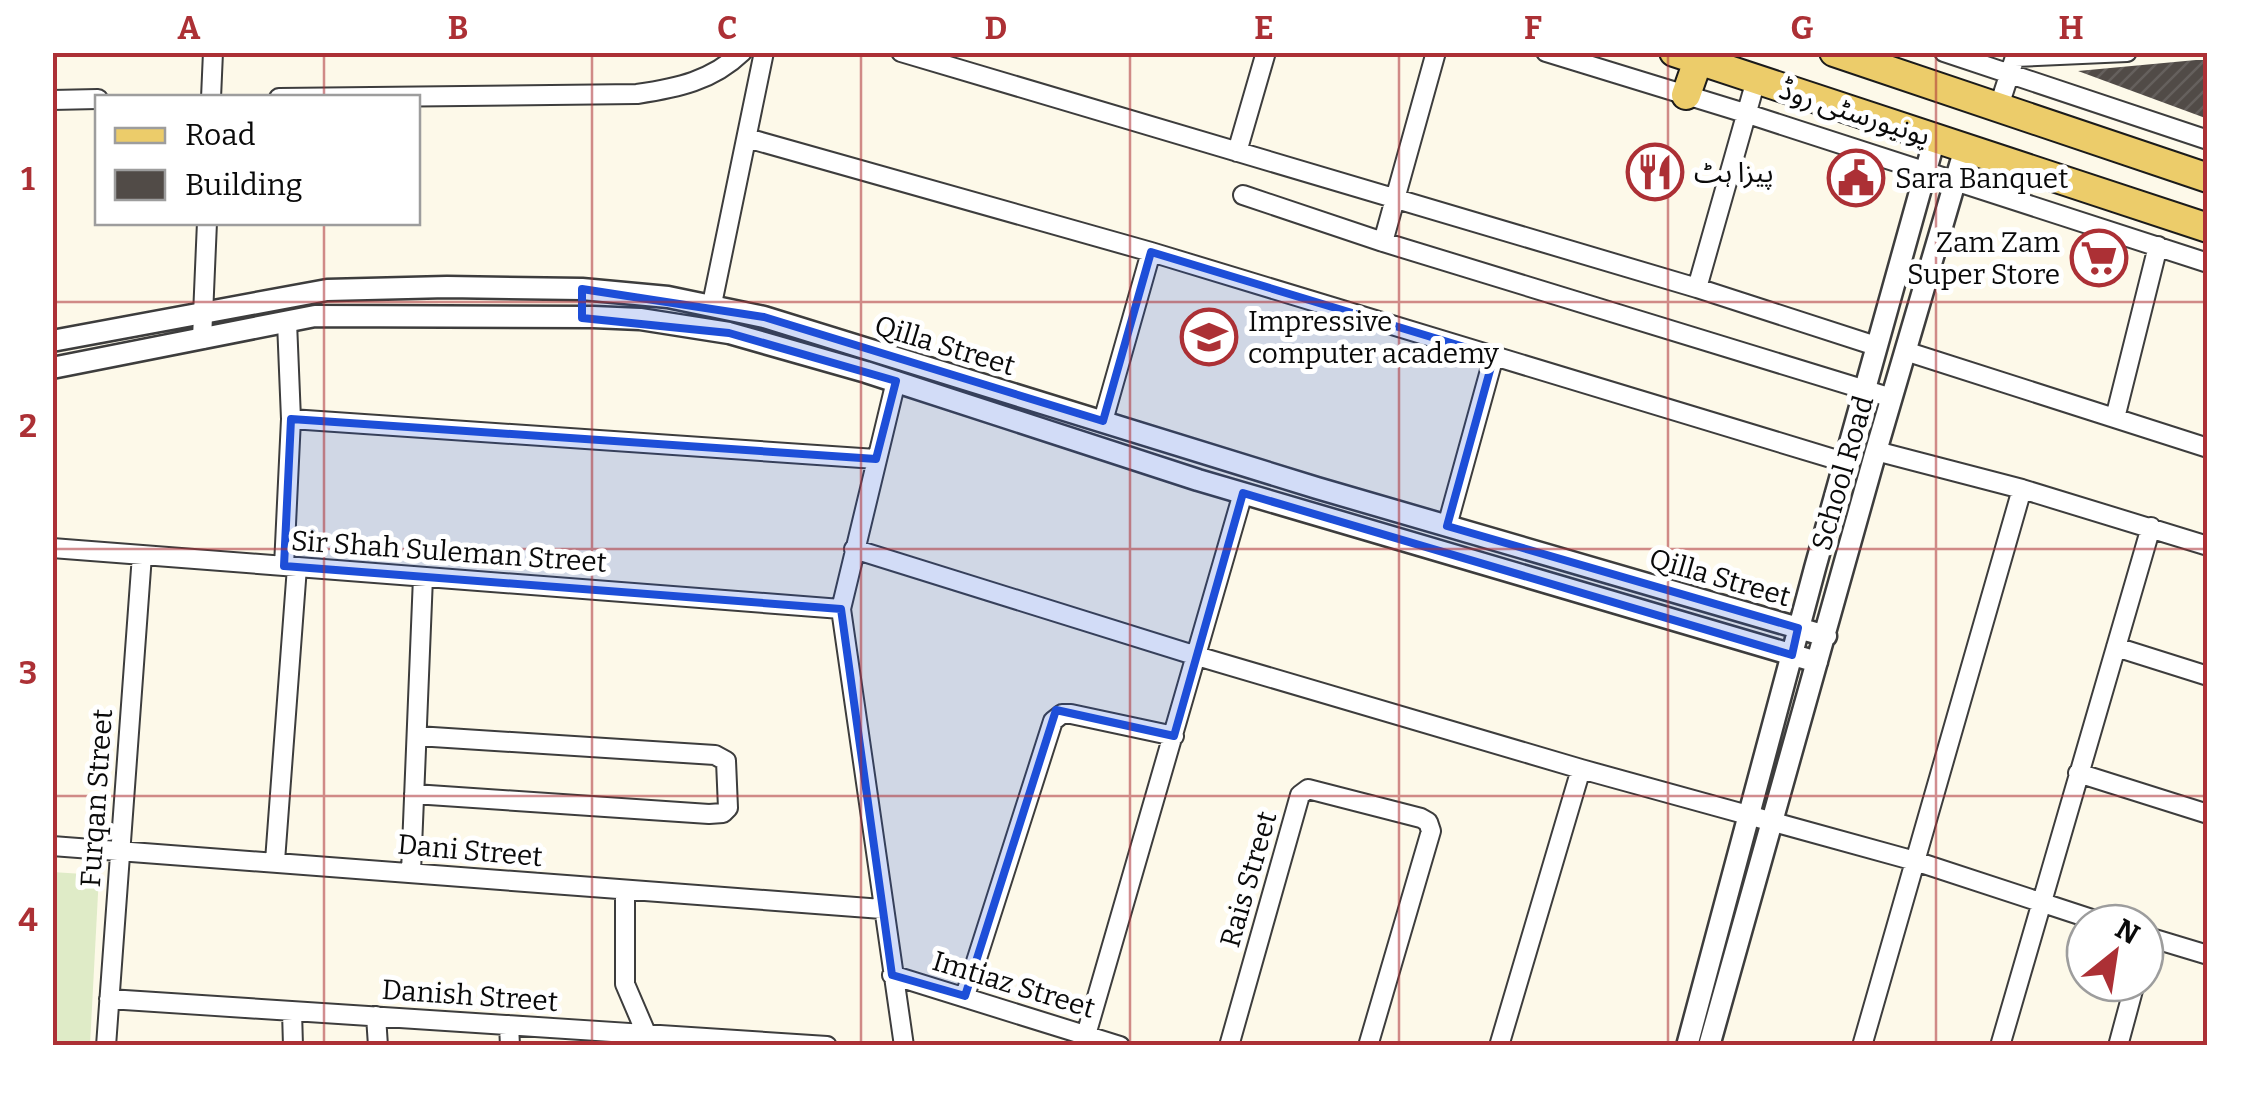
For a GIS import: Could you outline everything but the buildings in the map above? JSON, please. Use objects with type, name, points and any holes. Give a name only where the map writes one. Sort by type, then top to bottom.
[{"type":"main road","name":"یونیورسٹی روڈ","points":[[1834,52],[2208,178]]},
{"type":"main road","points":[[1686,95],[1691,55]]},
{"type":"main road","name":"یونیورسٹی روڈ","points":[[1691,55],[1756,80],[2208,228]]},
{"type":"street","points":[[211,95],[213,52]]},
{"type":"street","points":[[420,96],[636,94],[675,88],[721,72],[742,52]]},
{"type":"street","points":[[712,304],[764,52]]},
{"type":"street","points":[[901,52],[1697,288],[1876,346]]},
{"type":"street","points":[[1236,152],[1266,52]]},
{"type":"street","points":[[1383,242],[1436,52]]},
{"type":"street","points":[[1546,52],[2208,263]]},
{"type":"street","points":[[1944,52],[2208,140]]},
{"type":"street","points":[[1998,109],[2015,56],[2128,52]]},
{"type":"street","points":[[1697,288],[1756,80]]},
{"type":"street","points":[[52,100],[95,99]]},
{"type":"street","points":[[746,138],[1151,252],[1844,462]]},
{"type":"street","points":[[1687,1046],[1798,628],[1935,138]]},
{"type":"street","name":"School Road","points":[[1710,1046],[1771,820],[1965,148]]},
{"type":"street","points":[[1243,195],[1383,242],[1892,398]]},
{"type":"street","points":[[202,339],[206,225]]},
{"type":"street","points":[[2115,418],[2158,246]]},
{"type":"street","points":[[1104,421],[1151,252]]},
{"type":"street","name":"Qilla Street","points":[[52,340],[327,290],[582,290],[712,304],[1446,526],[1826,636]]},
{"type":"street","points":[[582,290],[582,318]]},
{"type":"street","name":"Qilla Street","points":[[52,368],[315,316],[640,320],[729,333],[896,381],[1243,493],[1818,662]]},
{"type":"street","points":[[276,861],[290,566],[291,419],[286,322]]},
{"type":"street","points":[[1905,351],[2208,448]]},
{"type":"street","points":[[1446,526],[1494,356]]},
{"type":"street","points":[[896,381],[842,610],[904,1046]]},
{"type":"street","points":[[291,419],[876,460]]},
{"type":"street","points":[[1876,451],[2022,489],[2208,546]]},
{"type":"street","points":[[1862,1046],[2022,489]]},
{"type":"street","points":[[1086,1035],[1243,493]]},
{"type":"street","points":[[2000,1046],[2151,527]]},
{"type":"street","name":"Sir Shah Suleman Street","points":[[52,548],[842,610]]},
{"type":"street","points":[[854,549],[1580,769],[1915,861],[2065,911]]},
{"type":"street","name":"Furqan Street","points":[[106,1046],[142,555]]},
{"type":"street","points":[[411,872],[423,577]]},
{"type":"street","points":[[2116,647],[2208,676]]},
{"type":"street","points":[[966,996],[1052,721],[1062,714],[1071,714],[1174,736]]},
{"type":"street","points":[[414,794],[709,814],[723,813],[728,808],[726,761],[715,755],[416,736]]},
{"type":"street","points":[[1500,1046],[1580,769]]},
{"type":"street","points":[[2078,773],[2208,814]]},
{"type":"street","name":"Rais Street","points":[[1229,1046],[1300,795],[1308,788],[1421,818],[1428,822],[1431,831],[1368,1046]]},
{"type":"street","name":"Dani Street","points":[[52,846],[882,909]]},
{"type":"street","points":[[625,892],[625,984],[649,1040]]},
{"type":"street","points":[[2165,945],[2208,955]]},
{"type":"street","name":"Imtiaz Street","points":[[892,975],[1120,1046]]},
{"type":"street","name":"Danish Street","points":[[109,998],[509,1025],[649,1040],[828,1046]]},
{"type":"street","points":[[2118,1046],[2130,1003]]},
{"type":"street","points":[[292,1011],[293,1046]]},
{"type":"street","points":[[376,1016],[378,1046]]},
{"type":"street","points":[[509,1025],[510,1046]]},
{"type":"highlighted area","points":[[1151,252],[1494,356],[1447,526],[1798,628],[1792,655],[1775,651],[1243,493],[1174,736],[1056,710],[965,996],[892,975],[841,609],[284,566],[291,419],[876,459],[896,381],[729,333],[582,318],[582,289],[764,317],[1103,421]]},
{"type":"green space","points":[[52,872],[99,875],[90,1045],[53,1045]]},
{"type":"place","name":"پیزا ہٹ","points":[[1655,172]]},
{"type":"place","name":"Sara Banquet","points":[[1856,178]]},
{"type":"place","name":"Zam Zam Super Store","points":[[2099,258]]},
{"type":"place","name":"Impressive computer academy","points":[[1209,337]]}]
